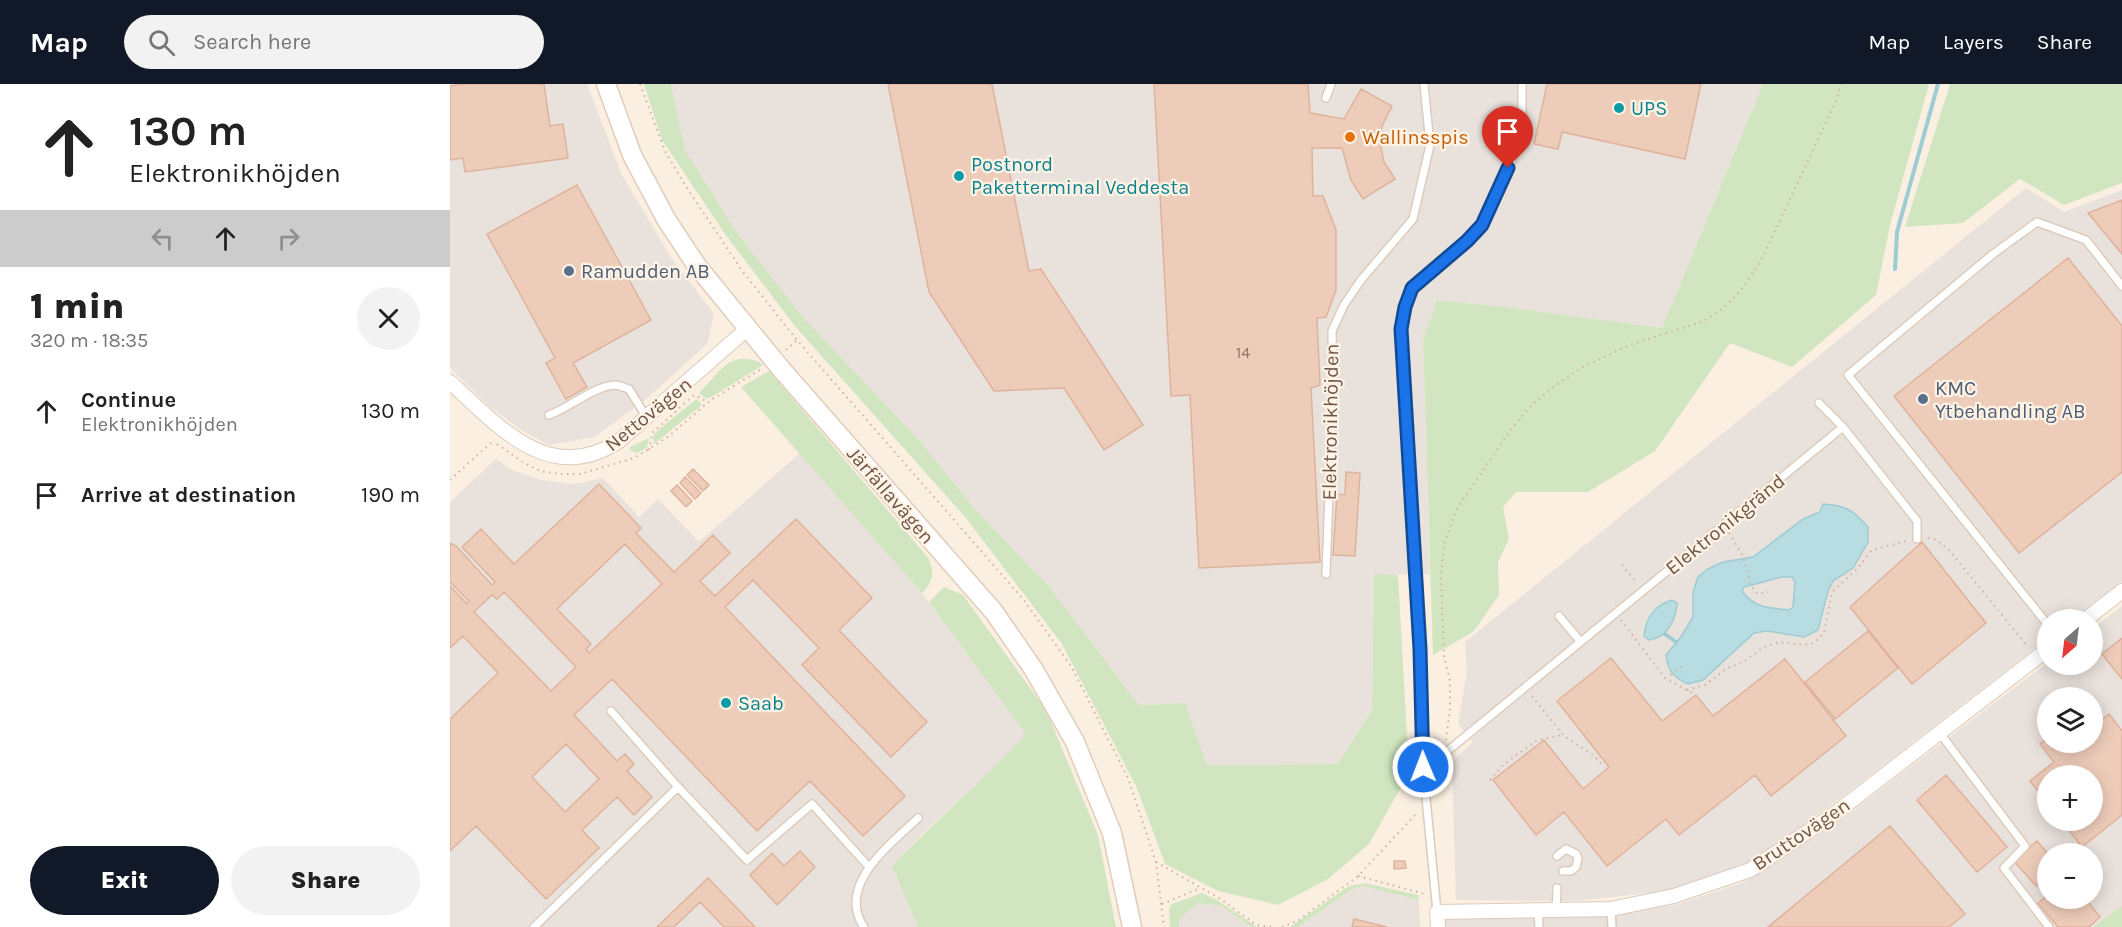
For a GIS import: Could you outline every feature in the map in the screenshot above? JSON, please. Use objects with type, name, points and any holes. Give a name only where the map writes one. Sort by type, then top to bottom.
[{"type":"street","name":"Järfällavägen","points":[[606,84],[632,155],[666,219],[697,266],[747,328],[994,612],[1034,670],[1075,742],[1112,833],[1132,927]]},
{"type":"street","name":"Nettovägen","points":[[450,382],[505,432],[535,451],[577,458],[601,453],[619,441],[747,328]]},
{"type":"street","points":[[2099,609],[2122,591]]},
{"type":"street","name":"Bruttovägen","points":[[1437,912],[1611,909],[1674,896],[1750,870],[1833,815],[2037,657]]},
{"type":"street","points":[[1437,912],[1438,927]]},
{"type":"lane","points":[[1326,98],[1331,84]]},
{"type":"lane","name":"Elektronikhöjden","points":[[1326,574],[1333,385],[1332,331],[1344,305],[1361,280],[1413,219],[1430,145],[1424,84]]},
{"type":"lane","points":[[1437,912],[1423,767],[1420,649],[1401,329],[1405,307],[1412,288],[1467,241],[1482,225],[1517,149],[1522,119],[1522,84]]},
{"type":"lane","points":[[2037,611],[1848,375],[1993,254],[2037,222],[2086,240],[2122,286]]},
{"type":"lane","points":[[549,415],[563,410],[578,399],[616,385],[629,389],[647,418]]},
{"type":"lane","points":[[1819,404],[1843,427],[1917,521],[1917,539]]},
{"type":"lane","name":"Elektronikgränd","points":[[1423,767],[1445,753],[1843,427]]},
{"type":"lane","points":[[1558,615],[1580,641]]},
{"type":"lane","points":[[611,711],[747,860],[812,804],[869,867]]},
{"type":"lane","points":[[1939,732],[2025,846],[2004,868],[2049,927]]},
{"type":"lane","points":[[534,927],[678,787]]},
{"type":"lane","points":[[864,927],[857,910],[857,894],[869,867],[876,857],[918,818]]},
{"type":"lane","points":[[1557,855],[1566,849],[1576,854],[1578,863],[1567,871]]},
{"type":"lane","points":[[1556,910],[1557,888]]},
{"type":"lane","points":[[1611,909],[1612,927]]},
{"type":"lane","points":[[1538,911],[1539,927]]},
{"type":"path","points":[[640,84],[665,151],[743,272],[797,340],[1015,590],[1053,638],[1071,666],[1128,778],[1156,862],[1164,927]]},
{"type":"path","points":[[1445,753],[1450,709],[1450,681],[1444,656],[1441,578],[1444,544],[1456,510],[1512,428],[1530,406],[1548,391],[1579,369],[1630,345],[1704,321],[1738,294],[1760,263],[1836,101],[1841,84]]},
{"type":"path","points":[[783,352],[797,340]]},
{"type":"path","points":[[580,474],[634,458],[649,450],[708,402],[764,367]]},
{"type":"path","points":[[649,450],[651,433],[694,395],[708,402]]},
{"type":"path","points":[[450,480],[494,440]]},
{"type":"path","points":[[1724,525],[1743,556],[1751,586],[1758,594],[1768,592]]},
{"type":"path","points":[[1687,690],[1705,685],[1727,668],[1742,663],[1764,647],[1780,642],[1802,645],[1814,642],[1824,633],[1832,592],[1857,569],[1872,550],[1924,538],[1937,540],[1949,550],[2037,647]]},
{"type":"path","points":[[1622,565],[1643,590]]},
{"type":"path","points":[[1615,613],[1665,678],[1694,693]]},
{"type":"path","points":[[1671,675],[1683,665]]},
{"type":"path","points":[[1524,686],[1563,735],[1593,755],[1604,767]]},
{"type":"path","points":[[1490,780],[1503,765],[1537,740],[1563,735]]},
{"type":"path","points":[[1282,927],[1299,920],[1358,876],[1415,814],[1427,810]]},
{"type":"path","points":[[1156,862],[1222,900],[1256,925],[1272,927]]},
{"type":"path","points":[[1358,876],[1435,896]]},
{"type":"path","points":[[1162,904],[1200,888]]},
{"type":"shaded area","points":[[450,84],[587,84],[621,173],[671,258],[714,314],[707,344],[644,401],[594,437],[549,445],[523,431],[490,407],[450,368]]},
{"type":"shaded area","points":[[671,84],[1763,84],[1662,328],[1437,300],[1423,339],[1430,574],[1374,575],[1372,710],[1338,764],[1207,765],[1185,703],[1139,705],[1051,589],[975,509],[918,439],[802,316],[735,230],[685,150]]},
{"type":"shaded area","points":[[2026,188],[2064,212],[2122,190],[2122,582],[2086,609],[2037,609],[2037,647],[1829,807],[1743,867],[1668,891],[1574,901],[1456,900],[1452,762],[1473,742],[1458,724],[1467,671],[1465,642]]},
{"type":"shaded area","points":[[800,453],[922,593],[1027,734],[984,778],[921,835],[892,866],[918,927],[450,927],[450,502],[496,459],[512,470],[541,480],[574,484],[603,478],[639,517],[658,499],[699,542]]},
{"type":"shaded area","points":[[2122,606],[2122,906],[2093,927],[1442,927],[1441,915],[1576,917],[1675,905],[1742,883],[1835,824],[2037,671],[2037,675],[2103,675],[2103,620]]},
{"type":"shaded area","points":[[1363,886],[1419,900],[1420,927],[1298,927],[1351,890]]},
{"type":"shaded area","points":[[1197,903],[1221,906],[1252,927],[1179,927],[1178,920]]},
{"type":"green space","points":[[644,84],[671,84],[685,150],[735,230],[802,316],[918,439],[975,509],[1051,589],[1139,705],[1185,703],[1207,765],[1338,764],[1372,710],[1374,574],[1398,575],[1409,773],[1369,844],[1328,879],[1278,905],[1218,891],[1165,864],[1136,786],[1062,644],[965,517],[794,325],[725,234],[662,140]]},
{"type":"green space","points":[[1763,84],[1929,84],[1890,225],[1876,295],[1792,367],[1730,343],[1655,451],[1588,492],[1516,492],[1503,507],[1509,539],[1498,562],[1499,595],[1473,632],[1433,655],[1423,339],[1437,300],[1662,328]]},
{"type":"green space","points":[[1950,84],[2122,84],[2122,183],[2064,205],[2020,179],[1963,223],[1905,227]]},
{"type":"green space","points":[[739,359],[755,360],[763,365],[710,398],[705,398],[699,393],[721,369]]},
{"type":"green space","points":[[769,371],[929,559],[932,578],[922,593],[741,387]]},
{"type":"green space","points":[[695,400],[702,405],[654,444],[653,436],[656,432]]},
{"type":"green space","points":[[649,438],[647,448],[636,453],[630,450],[630,447]]},
{"type":"green space","points":[[944,587],[963,595],[1046,710],[1098,835],[1116,927],[918,927],[892,866],[1026,734],[929,602]]},
{"type":"green space","points":[[1365,883],[1418,895],[1419,900],[1363,886],[1351,890],[1298,927],[1290,927],[1349,886]]},
{"type":"green space","points":[[1202,893],[1217,900],[1257,927],[1252,927],[1221,906],[1197,903],[1179,920],[1179,927],[1170,927],[1169,909],[1172,904]]},
{"type":"green space","points":[[2122,906],[2122,927],[2093,927]]},
{"type":"water","points":[[1823,504],[1843,507],[1858,516],[1868,527],[1868,542],[1853,568],[1833,581],[1828,591],[1818,630],[1804,637],[1767,631],[1754,633],[1703,680],[1688,684],[1675,676],[1668,665],[1666,655],[1681,637],[1693,617],[1693,592],[1698,577],[1723,562],[1753,557],[1803,519],[1820,512]],"holes":[[[1782,577],[1792,577],[1795,582],[1793,607],[1789,610],[1757,604],[1742,591],[1744,587]]]},
{"type":"water","points":[[1672,600],[1677,603],[1672,622],[1661,636],[1649,640],[1644,636],[1649,618],[1660,605]]},
{"type":"building","points":[[544,84],[550,126],[563,124],[568,158],[465,172],[463,158],[450,160],[450,86]]},
{"type":"building","name":"Postnord Paketterminal Veddesta","points":[[888,84],[992,84],[1029,271],[1041,269],[1143,425],[1104,450],[1064,388],[994,391],[929,292]]},
{"type":"building","points":[[1154,84],[1308,84],[1310,113],[1344,119],[1361,89],[1392,106],[1382,126],[1380,143],[1384,162],[1395,179],[1363,199],[1351,180],[1342,148],[1312,148],[1313,196],[1323,196],[1336,230],[1336,290],[1326,317],[1317,318],[1320,385],[1311,388],[1320,562],[1199,568],[1190,395],[1171,396]]},
{"type":"building","name":"UPS","points":[[1547,84],[1701,84],[1685,159],[1562,132],[1558,149],[1534,144]]},
{"type":"building","points":[[577,185],[651,320],[573,363],[587,387],[566,399],[546,363],[555,358],[487,234]]},
{"type":"building","points":[[2122,200],[2122,254],[2088,213]]},
{"type":"building","points":[[2068,258],[2122,326],[2122,472],[2019,553],[1894,396]]},
{"type":"building","points":[[693,469],[709,485],[703,491],[687,475]]},
{"type":"building","points":[[1346,472],[1360,473],[1355,556],[1333,555],[1337,494],[1345,495]]},
{"type":"building","points":[[685,477],[701,493],[695,499],[680,483]]},
{"type":"building","name":"Saab","points":[[599,484],[641,528],[636,533],[674,572],[713,535],[730,553],[700,581],[715,596],[796,519],[872,598],[839,630],[927,722],[891,757],[802,665],[819,648],[753,580],[725,607],[905,796],[863,836],[810,781],[757,831],[612,679],[574,715],[617,761],[625,754],[634,764],[627,771],[652,797],[634,815],[617,797],[582,830],[599,848],[546,899],[476,826],[450,851],[450,719],[498,673],[463,636],[450,648],[450,586],[467,604],[469,601],[450,582],[450,543],[456,546],[492,585],[495,582],[462,547],[481,529],[514,564]],"holes":[[[625,544],[662,584],[589,653],[586,649],[591,644],[557,609]],[[504,592],[576,667],[551,691],[474,612],[492,595],[497,599]],[[566,744],[599,779],[565,812],[532,777]]]},
{"type":"building","points":[[677,485],[692,501],[686,507],[671,491]]},
{"type":"building","points":[[1922,542],[1986,623],[1912,684],[1850,607]]},
{"type":"building","points":[[1868,631],[1898,668],[1835,719],[1805,682]]},
{"type":"building","points":[[2122,638],[2122,679],[2103,655]]},
{"type":"building","points":[[1611,658],[1662,721],[1696,695],[1713,716],[1785,659],[1846,736],[1771,796],[1755,775],[1679,835],[1666,819],[1607,866],[1564,812],[1536,835],[1493,780],[1544,740],[1583,789],[1609,767],[1557,701]]},
{"type":"building","points":[[2109,714],[2122,731],[2122,815],[2103,830],[2103,765],[2050,765],[2054,762],[2047,753],[2103,753],[2103,719]]},
{"type":"building","points":[[1946,775],[2007,847],[1977,872],[1917,800]]},
{"type":"building","points":[[2037,775],[2037,790],[2030,781]]},
{"type":"building","points":[[1890,826],[1965,914],[1949,927],[1768,927]]},
{"type":"building","points":[[2070,831],[2102,831],[2087,843],[2079,843]]},
{"type":"building","points":[[2037,841],[2037,885],[2036,886],[2014,861]]},
{"type":"building","points":[[800,851],[815,867],[777,905],[750,875],[772,853],[784,866]]},
{"type":"building","points":[[1394,861],[1405,861],[1406,868],[1394,869]]},
{"type":"building","points":[[708,878],[755,927],[724,927],[700,902],[674,927],[657,927]]},
{"type":"building","points":[[2043,909],[2094,909],[2100,917],[2089,927],[2058,927]]},
{"type":"building","points":[[1354,919],[1387,927],[1352,927]]},
{"type":"waterway","points":[[1895,269],[1897,232],[1938,84]]},
{"type":"waterway","points":[[1665,634],[1676,642]]},
{"type":"place","name":"UPS","points":[[1619,108]]},
{"type":"place","name":"Wallinsspis","points":[[1350,137]]},
{"type":"place","name":"Postnord Paketterminal Veddesta","points":[[959,176]]},
{"type":"place","name":"Ramudden AB","points":[[569,271]]},
{"type":"place","name":"KMC Ytbehandling AB","points":[[1923,399]]},
{"type":"place","name":"Saab","points":[[726,703]]},
{"type":"route","points":[[1423,767],[1420,649],[1401,329],[1405,307],[1412,288],[1467,241],[1482,225],[1508,168]]}]
